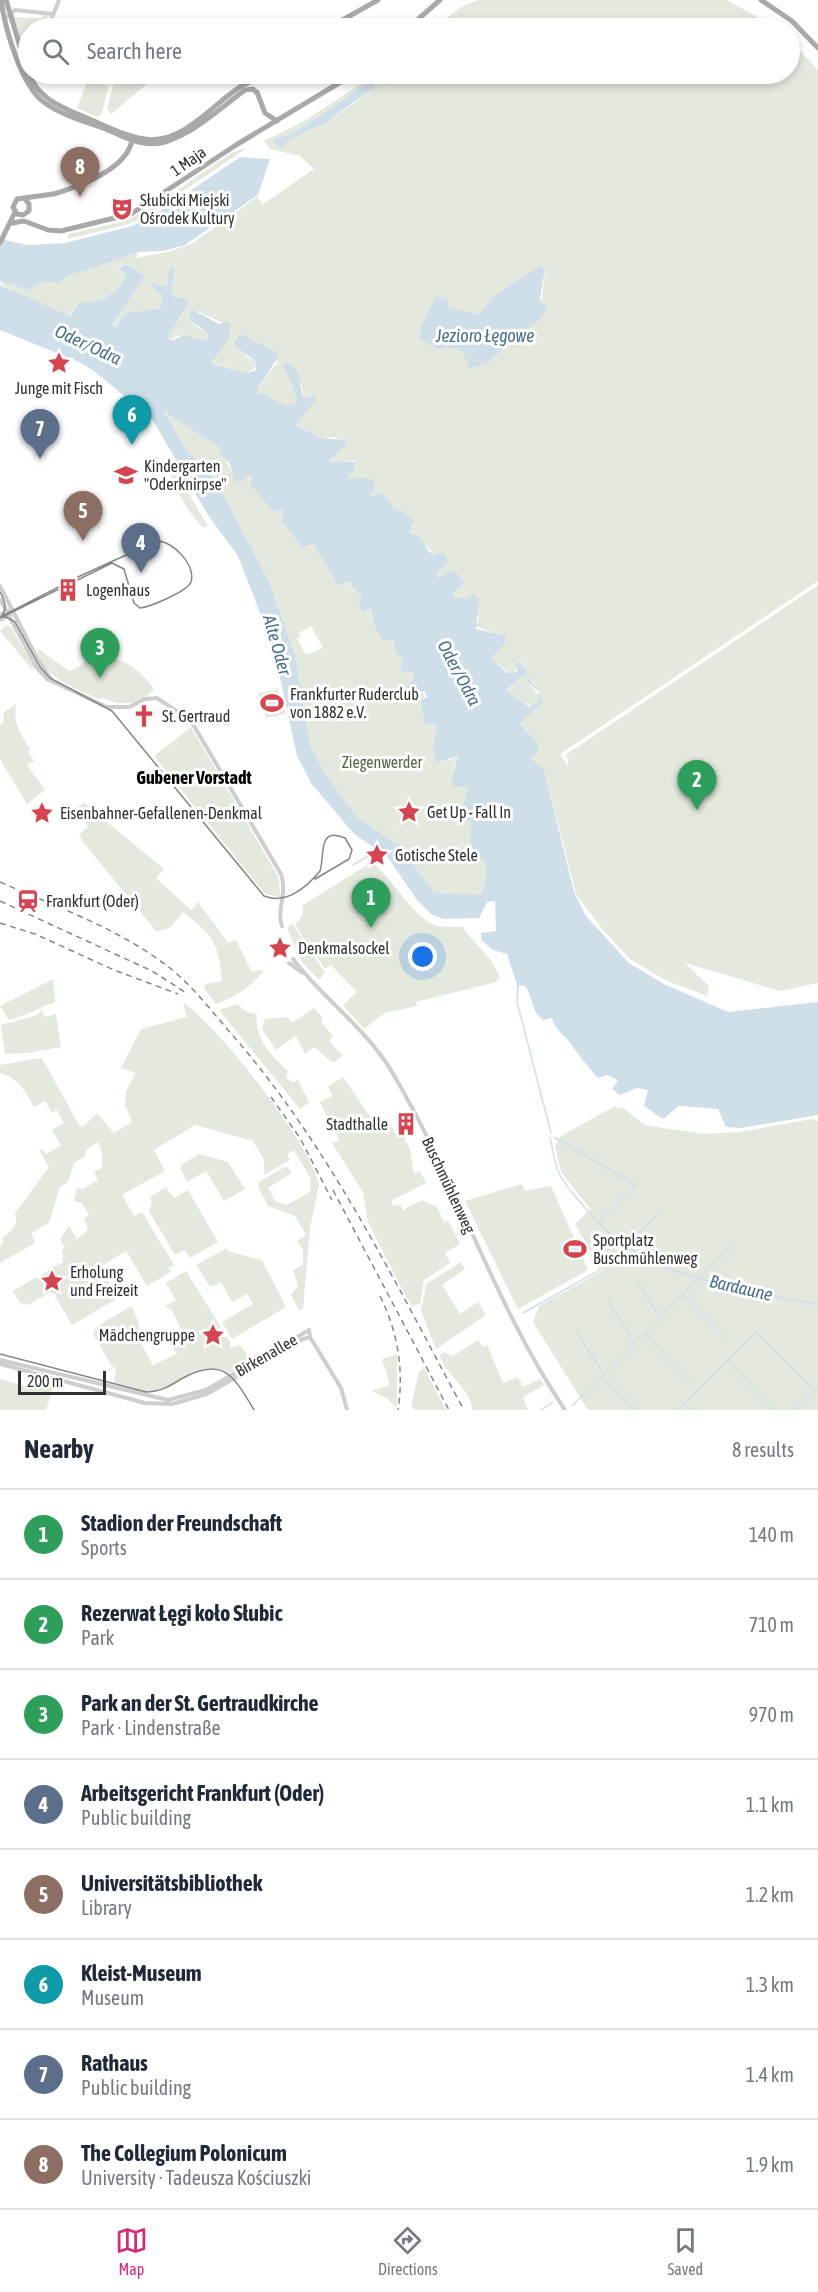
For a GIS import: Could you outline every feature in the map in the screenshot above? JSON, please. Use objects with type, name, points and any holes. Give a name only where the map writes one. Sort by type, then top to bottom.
[{"type":"main road","points":[[1,0],[5,20],[18,48]]},
{"type":"main road","points":[[6,0],[18,35]]},
{"type":"main road","points":[[346,18],[378,0]]},
{"type":"main road","points":[[761,0],[788,18]]},
{"type":"main road","points":[[419,18],[438,1]]},
{"type":"main road","points":[[800,29],[818,48]]},
{"type":"main road","points":[[31,84],[54,104],[135,140],[152,140],[174,133],[204,116],[243,86],[249,84]]},
{"type":"main road","points":[[31,84],[40,99],[53,108],[135,140],[158,143],[176,137],[207,120],[245,90],[253,89],[265,113],[277,121]]},
{"type":"main road","points":[[257,93],[258,84]]},
{"type":"main road","name":"1 Maja","points":[[12,224],[24,221],[47,230],[61,231],[131,214],[338,84]]},
{"type":"main road","points":[[125,137],[129,148]]},
{"type":"main road","points":[[24,221],[18,214],[15,202],[54,194],[117,166],[135,140]]},
{"type":"main road","points":[[18,214],[27,213],[30,205],[38,196]]},
{"type":"main road","points":[[25,199],[30,205]]},
{"type":"main road","points":[[0,243],[18,214]]},
{"type":"street","points":[[52,18],[59,0]]},
{"type":"street","points":[[5,20],[11,10],[53,14]]},
{"type":"street","points":[[0,586],[10,613]]},
{"type":"street","points":[[0,599],[40,665],[53,681],[105,706],[123,708],[157,698],[188,718],[268,850],[285,887],[279,916],[282,926]]},
{"type":"street","points":[[0,615],[10,613]]},
{"type":"street","points":[[0,620],[10,613]]},
{"type":"street","name":"Buschmühlenweg","points":[[291,961],[358,1027],[390,1070],[417,1114],[537,1364],[565,1410]]},
{"type":"street","name":"Birkenallee","points":[[309,1330],[310,1337],[207,1394],[172,1404],[145,1402],[0,1362],[168,1400],[206,1389],[309,1330]]},
{"type":"street","points":[[310,1337],[341,1388],[347,1410]]},
{"type":"green space","points":[[478,0],[727,0],[759,18],[447,18],[461,7]]},
{"type":"green space","points":[[14,12],[15,17],[42,18],[18,18],[18,32],[12,14]]},
{"type":"green space","points":[[800,51],[818,70],[818,581],[560,754],[568,766],[567,754],[818,585],[818,983],[780,991],[685,963],[709,986],[707,996],[667,981],[631,960],[602,929],[576,894],[544,770],[531,758],[535,741],[520,722],[543,702],[533,681],[530,684],[540,697],[533,707],[506,691],[526,674],[526,669],[519,659],[519,669],[510,674],[491,658],[504,645],[502,636],[475,626],[479,618],[477,613],[479,601],[473,596],[468,599],[455,598],[453,594],[465,582],[455,571],[439,578],[436,573],[449,559],[440,554],[435,555],[409,531],[415,525],[396,511],[384,495],[371,497],[363,478],[347,479],[354,470],[356,461],[336,461],[331,464],[329,461],[346,445],[335,437],[322,438],[294,424],[314,401],[315,395],[303,397],[302,385],[283,367],[291,382],[297,402],[282,405],[257,394],[258,388],[278,361],[244,355],[255,361],[256,366],[248,373],[212,364],[229,339],[231,327],[197,311],[196,326],[210,336],[205,341],[184,335],[174,337],[171,341],[167,337],[176,309],[171,292],[175,270],[168,277],[169,284],[164,288],[161,308],[125,313],[114,327],[112,325],[145,276],[127,264],[118,269],[126,276],[119,288],[100,300],[79,303],[69,316],[17,294],[0,283],[27,290],[44,282],[59,283],[69,275],[138,252],[136,258],[171,251],[193,243],[257,197],[263,204],[314,169],[300,156],[270,149],[264,141],[304,121],[361,84],[367,84],[292,134],[273,139],[287,138],[314,129],[350,106],[377,84],[800,84]],"holes":[[[541,265],[545,270],[540,319],[487,363],[455,348],[439,349],[447,297],[449,308],[479,314],[493,297]]]},
{"type":"green space","points":[[86,84],[107,86],[109,84],[102,113],[97,117],[77,108]]},
{"type":"green space","points":[[113,84],[147,84],[111,114],[107,108]]},
{"type":"green space","points":[[247,148],[154,211],[151,208],[233,152]]},
{"type":"green space","points":[[150,208],[153,211],[129,224],[68,239],[68,234],[125,221]]},
{"type":"green space","name":"Ziegenwerder","points":[[164,410],[220,448],[233,475],[254,472],[255,475],[249,480],[277,512],[284,508],[308,547],[314,545],[328,565],[333,578],[350,581],[351,588],[362,597],[358,604],[363,612],[369,609],[375,628],[394,640],[414,676],[409,681],[421,691],[426,700],[425,726],[438,724],[433,749],[438,763],[458,757],[453,769],[469,787],[462,807],[444,808],[444,818],[471,822],[470,842],[476,858],[485,862],[486,880],[480,895],[433,892],[398,844],[395,845],[356,816],[324,772],[310,745],[295,655],[270,584],[217,482],[204,465],[188,452]],"holes":[[[311,626],[323,648],[306,655],[297,639],[301,636],[299,633]]]},
{"type":"green space","points":[[165,460],[169,461],[208,526],[204,528],[185,505]]},
{"type":"green space","points":[[6,625],[11,627],[35,668],[31,668],[0,631]]},
{"type":"green space","points":[[37,648],[69,671],[94,658],[112,658],[121,661],[136,669],[154,689],[143,698],[130,703],[99,699],[69,686],[52,674],[45,667]]},
{"type":"green space","name":"Frankfurter Ruderclub von 1882 e.V.","points":[[276,685],[286,714],[266,718],[258,693],[276,690]]},
{"type":"green space","points":[[16,704],[17,723],[31,750],[28,752],[34,761],[27,765],[45,790],[27,804],[0,759],[0,725],[4,722],[3,713]]},
{"type":"green space","points":[[191,727],[278,876],[281,898],[264,893],[154,756]]},
{"type":"green space","points":[[84,803],[164,869],[156,878],[191,910],[198,902],[228,943],[236,940],[251,971],[264,970],[254,982],[237,995],[216,1004],[204,988],[205,984],[222,981],[219,957],[213,941],[183,912],[171,927],[157,932],[83,842],[79,834],[88,827],[76,808]]},
{"type":"green space","points":[[372,862],[410,906],[427,921],[438,926],[463,927],[489,958],[500,979],[493,983],[416,1002],[417,1006],[385,1013],[364,1029],[343,1005],[357,992],[331,965],[325,969],[295,925],[302,916],[303,905]]},
{"type":"green space","points":[[292,923],[325,973],[319,980],[301,961],[287,928]]},
{"type":"green space","points":[[53,979],[55,1002],[9,1020],[0,1006]]},
{"type":"green space","points":[[183,1002],[218,1035],[239,1059],[282,1116],[313,1167],[319,1185],[310,1228],[303,1309],[299,1310],[291,1295],[298,1286],[293,1270],[303,1265],[303,1250],[297,1241],[306,1235],[295,1216],[268,1206],[258,1187],[259,1182],[286,1166],[292,1173],[268,1188],[275,1201],[287,1205],[310,1192],[311,1179],[294,1150],[287,1154],[290,1160],[264,1175],[264,1160],[253,1141],[195,1125],[154,1150],[165,1171],[122,1195],[134,1216],[142,1212],[174,1265],[168,1268],[171,1272],[147,1286],[126,1251],[63,1289],[100,1268],[118,1298],[72,1325],[55,1296],[58,1292],[54,1295],[51,1292],[28,1305],[20,1303],[13,1291],[63,1262],[62,1250],[65,1248],[60,1239],[69,1226],[77,1239],[88,1230],[84,1218],[89,1215],[82,1203],[74,1201],[77,1188],[83,1189],[98,1180],[94,1172],[102,1168],[102,1151],[98,1142],[86,1150],[85,1156],[74,1163],[68,1182],[60,1187],[49,1223],[31,1233],[35,1243],[0,1263],[0,1247],[4,1242],[2,1238],[13,1228],[16,1221],[15,1213],[49,1167],[39,1150],[42,1149],[46,1154],[61,1145],[52,1130],[64,1123],[57,1110],[52,1113],[45,1101],[34,1107],[17,1082],[0,1073],[0,1065],[42,1058],[79,1125],[83,1127],[97,1113],[114,1133],[132,1122],[125,1105],[126,1091],[136,1073],[121,1068],[141,1029],[187,1017]]},
{"type":"green space","points":[[237,1004],[247,1012],[257,1014],[258,1031],[265,1046],[288,1071],[286,1078],[293,1082],[298,1080],[309,1103],[300,1109],[219,1010]]},
{"type":"green space","points":[[314,1008],[323,1018],[321,1022],[333,1036],[329,1042],[343,1055],[333,1063],[314,1047],[305,1054],[296,1036],[276,1050],[262,1029],[265,1019],[287,1017],[292,1023]]},
{"type":"green space","points":[[42,1010],[44,1017],[56,1014],[61,1047],[5,1054],[1,1025],[37,1015]]},
{"type":"green space","points":[[343,1077],[375,1124],[388,1119],[397,1137],[403,1135],[410,1149],[414,1174],[420,1171],[426,1183],[391,1201],[393,1206],[400,1205],[403,1210],[422,1200],[437,1207],[444,1222],[448,1220],[460,1244],[445,1253],[450,1263],[424,1280],[420,1304],[412,1306],[405,1295],[368,1222],[363,1192],[332,1143],[339,1141],[335,1127],[328,1119],[320,1102],[333,1096],[328,1086]]},
{"type":"green space","points":[[615,1106],[618,1109],[622,1107],[645,1125],[703,1134],[739,1132],[812,1119],[818,1121],[818,1410],[588,1410],[533,1322],[539,1306],[602,1271],[575,1224],[590,1209],[561,1172],[555,1146],[561,1136]]},
{"type":"green space","points":[[199,1154],[228,1162],[245,1189],[224,1201],[206,1171],[187,1182],[181,1165]]},
{"type":"green space","points":[[522,1184],[525,1191],[551,1186],[588,1270],[518,1309],[465,1201]]},
{"type":"green space","points":[[166,1187],[174,1198],[188,1190],[218,1242],[190,1258],[185,1250],[175,1255],[149,1211],[152,1203],[150,1197]]},
{"type":"green space","points":[[227,1248],[227,1251],[262,1260],[286,1307],[232,1339],[222,1322],[253,1304],[247,1294],[232,1302],[221,1282],[210,1287],[196,1265]]},
{"type":"green space","points":[[461,1262],[465,1269],[442,1285],[460,1314],[478,1302],[486,1315],[436,1349],[421,1311],[426,1284]]},
{"type":"green space","points":[[186,1271],[221,1327],[213,1332],[216,1337],[227,1337],[231,1343],[230,1348],[240,1345],[249,1357],[248,1362],[229,1373],[209,1368],[200,1370],[155,1391],[140,1390],[114,1383],[116,1369],[93,1334],[96,1327],[131,1306],[139,1326],[139,1340],[153,1365],[177,1354],[173,1348],[186,1341],[172,1310],[165,1306],[176,1300],[166,1283]]},
{"type":"green space","points":[[478,1340],[483,1347],[487,1345],[503,1383],[518,1377],[523,1387],[540,1379],[544,1385],[523,1397],[528,1410],[473,1410],[471,1402],[445,1367],[440,1355],[444,1352],[453,1356]]},
{"type":"green space","points":[[397,1354],[397,1408],[388,1399],[372,1391],[390,1385],[382,1359]]},
{"type":"green space","points":[[424,1368],[446,1410],[415,1410],[411,1407],[419,1371]]},
{"type":"green space","points":[[37,1377],[55,1382],[46,1410],[0,1410],[0,1379],[25,1386]]},
{"type":"water","points":[[367,84],[377,84],[324,124],[290,139],[282,148],[273,143],[273,139],[292,134]]},
{"type":"water","points":[[240,157],[270,159],[258,195],[185,245],[164,251],[138,252],[69,275],[59,283],[44,282],[27,290],[0,281],[0,239],[28,245],[65,243],[132,226],[151,217]]},
{"type":"water","points":[[127,264],[145,276],[112,325],[115,327],[125,313],[161,308],[162,293],[157,293],[152,285],[153,282],[164,287],[168,284],[168,272],[172,267],[175,270],[171,292],[174,297],[180,297],[189,302],[167,338],[171,341],[184,335],[205,341],[210,336],[190,319],[189,313],[193,310],[219,324],[227,321],[231,324],[229,339],[212,363],[248,373],[256,370],[255,361],[235,345],[234,341],[241,334],[280,354],[258,388],[257,394],[262,393],[283,404],[297,402],[291,382],[281,364],[288,363],[298,372],[303,397],[316,394],[315,401],[295,425],[322,438],[345,440],[346,445],[329,461],[331,463],[356,462],[354,470],[347,479],[364,478],[374,481],[375,488],[369,494],[371,496],[383,494],[396,511],[401,510],[415,522],[409,532],[421,538],[428,551],[435,555],[443,552],[449,560],[437,573],[438,578],[451,570],[455,571],[465,582],[453,594],[455,598],[470,598],[471,594],[475,594],[479,600],[476,629],[506,636],[504,645],[491,658],[507,673],[517,672],[518,660],[526,669],[526,674],[506,690],[530,707],[539,701],[539,692],[527,680],[528,677],[538,689],[543,702],[520,723],[538,744],[538,751],[531,758],[544,770],[574,892],[586,916],[629,963],[664,984],[728,1012],[818,1002],[818,1115],[741,1128],[726,1127],[718,1109],[679,1106],[663,1119],[644,1106],[648,1090],[637,1088],[620,1095],[612,1089],[618,1080],[607,1075],[598,1078],[558,1030],[552,1018],[543,1020],[539,1016],[525,986],[517,985],[507,954],[493,950],[481,940],[481,933],[496,931],[495,901],[487,902],[479,918],[443,919],[431,914],[417,900],[387,856],[354,834],[311,783],[297,756],[273,646],[238,556],[208,515],[152,419],[94,371],[79,362],[0,330],[0,285],[70,316],[79,303],[101,300],[119,288],[126,276],[118,268]],"holes":[[[164,411],[220,448],[219,453],[230,464],[234,480],[240,482],[254,473],[249,483],[274,512],[284,509],[282,521],[302,547],[314,545],[338,585],[350,581],[351,587],[362,597],[358,604],[363,612],[370,609],[375,628],[383,640],[394,640],[395,651],[403,660],[400,669],[404,672],[410,671],[414,675],[408,687],[412,694],[424,691],[427,697],[421,701],[425,726],[437,724],[433,749],[437,763],[458,756],[451,782],[455,787],[469,787],[462,807],[444,808],[441,812],[443,818],[471,822],[470,841],[476,858],[485,862],[486,880],[480,895],[433,892],[398,843],[395,844],[356,816],[324,772],[310,745],[295,655],[270,584],[217,482],[204,465],[188,452]]]},
{"type":"water","name":"Jezioro Łęgowe","points":[[541,265],[545,270],[540,299],[547,309],[540,319],[487,363],[469,369],[463,352],[455,348],[439,349],[420,339],[421,327],[435,297],[447,297],[449,308],[479,314],[493,297]]},
{"type":"waterway","points":[[353,865],[371,854],[375,847]]},
{"type":"waterway","name":"Bardaune","points":[[518,985],[517,1002],[551,1133]]},
{"type":"waterway","points":[[554,1137],[636,1185],[598,1222]]},
{"type":"waterway","name":"Bardaune","points":[[550,1138],[556,1165],[564,1181],[602,1226],[624,1244],[672,1270],[784,1298]]},
{"type":"waterway","points":[[625,1246],[660,1212]]},
{"type":"waterway","points":[[523,1313],[600,1270],[591,1254],[615,1240]]},
{"type":"waterway","points":[[573,1405],[733,1244]]},
{"type":"waterway","points":[[638,1282],[660,1317]]},
{"type":"waterway","points":[[684,1295],[730,1341]]},
{"type":"waterway","name":"Bardaune","points":[[786,1299],[818,1304]]},
{"type":"waterway","points":[[609,1302],[634,1342]]},
{"type":"waterway","points":[[576,1331],[603,1373]]},
{"type":"waterway","points":[[678,1410],[756,1332],[814,1390]]},
{"type":"waterway","points":[[645,1334],[690,1380]]},
{"type":"waterway","points":[[728,1361],[776,1410]]},
{"type":"waterway","points":[[602,1377],[635,1410]]},
{"type":"waterway","name":"Bardaune","points":[[794,1410],[818,1386]]},
{"type":"waterway","points":[[541,1410],[553,1402]]},
{"type":"waterway","points":[[685,1404],[690,1410]]},
{"type":"tram line","points":[[0,617],[80,576],[157,541],[176,549],[187,562],[192,575],[191,582],[183,590],[140,608],[134,603],[124,569],[112,563],[0,618]]},
{"type":"tram line","points":[[0,592],[5,605],[0,618]]},
{"type":"tram line","points":[[0,617],[6,617],[15,622],[40,667],[50,678],[112,711],[264,896],[272,898],[288,896],[309,883],[320,871],[326,839],[336,835],[345,838],[352,850],[349,859],[315,879]]},
{"type":"tram line","points":[[0,1354],[146,1392],[165,1388],[195,1372],[217,1369],[233,1379],[254,1410]]},
{"type":"railway","points":[[0,882],[127,940],[175,972],[206,1005],[264,1073],[328,1165],[357,1213],[464,1410]]},
{"type":"railway","points":[[0,901],[152,971],[188,994]]},
{"type":"railway","points":[[0,923],[35,934],[114,970],[178,994]]},
{"type":"railway","points":[[271,1097],[300,1138],[332,1200]]},
{"type":"railway","points":[[333,1190],[449,1410]]},
{"type":"railway","points":[[380,1296],[391,1323],[398,1352],[400,1366],[398,1410]]},
{"type":"place","name":"The Collegium Polonicum","points":[[80,197]]},
{"type":"place","name":"Słubicki Miejski Ośrodek Kultury","points":[[122,209]]},
{"type":"place","name":"Junge mit Fisch","points":[[59,363]]},
{"type":"place","name":"Kleist-Museum","points":[[132,445]]},
{"type":"place","name":"Rathaus","points":[[40,459]]},
{"type":"place","name":"Kindergarten \"Oderknirpse\"","points":[[126,475]]},
{"type":"place","name":"Universitätsbibliothek","points":[[83,541]]},
{"type":"place","name":"Arbeitsgericht Frankfurt (Oder)","points":[[141,573]]},
{"type":"place","name":"Logenhaus","points":[[68,590]]},
{"type":"place","name":"Park an der St. Gertraudkirche","points":[[100,678]]},
{"type":"place","name":"Frankfurter Ruderclub von 1882 e.V.","points":[[272,703]]},
{"type":"place","name":"St. Gertraud","points":[[144,716]]},
{"type":"place","name":"Rezerwat Łęgi koło Słubic","points":[[697,810]]},
{"type":"place","name":"Get Up - Fall In","points":[[409,812]]},
{"type":"place","name":"Eisenbahner-Gefallenen-Denkmal","points":[[42,813]]},
{"type":"place","name":"Gotische Stele","points":[[377,855]]},
{"type":"place","name":"Frankfurt (Oder)","points":[[28,901]]},
{"type":"place","name":"Stadion der Freundschaft","points":[[371,928]]},
{"type":"place","name":"Denkmalsockel","points":[[280,948]]},
{"type":"place","name":"Stadthalle","points":[[406,1124]]},
{"type":"place","name":"Sportplatz Buschmühlenweg","points":[[575,1249]]},
{"type":"place","name":"Erholung und Freizeit","points":[[52,1281]]},
{"type":"place","name":"Mädchengruppe","points":[[213,1335]]},
{"type":"district","name":"Gubener Vorstadt","points":[[194,778]]},
{"type":"water label","name":"Oder/Odra","points":[[88,345]]},
{"type":"water label","name":"Alte Oder","points":[[277,645]]},
{"type":"water label","name":"Oder/Odra","points":[[459,673]]}]
